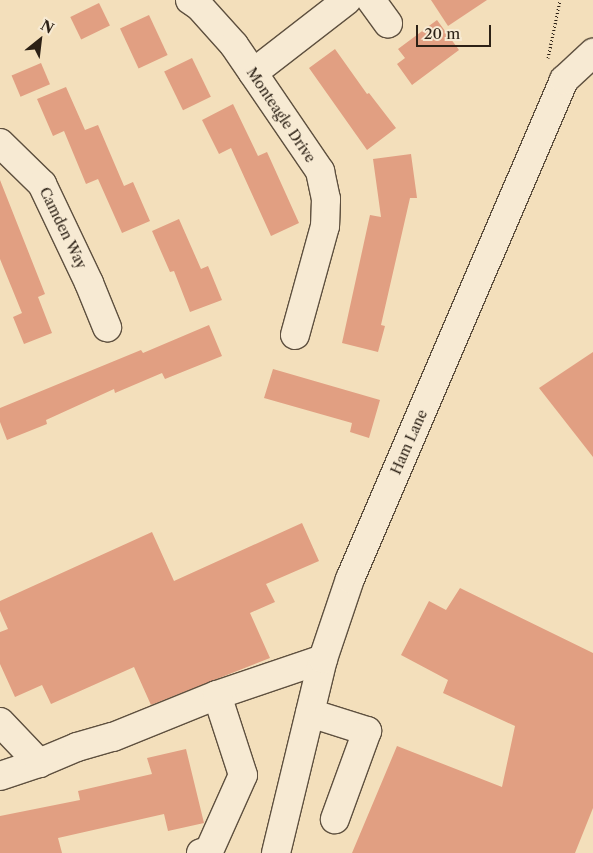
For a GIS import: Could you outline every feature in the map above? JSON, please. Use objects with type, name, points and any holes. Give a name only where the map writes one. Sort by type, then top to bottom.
[{"type":"street","name":"Monteagle Drive","points":[[190,0],[234,46],[320,171],[326,199],[325,226],[296,335]]},
{"type":"street","points":[[253,73],[347,0]]},
{"type":"street","points":[[371,0],[388,23]]},
{"type":"street","name":"Ham Lane","points":[[276,853],[323,659],[354,571],[564,80],[593,53]]},
{"type":"street","name":"Camden Way","points":[[0,143],[42,184],[90,283],[107,327]]},
{"type":"street","points":[[0,776],[39,764],[77,746],[113,737],[217,695],[323,659]]},
{"type":"street","points":[[202,853],[209,851],[243,775],[217,695]]},
{"type":"street","points":[[310,713],[367,731],[335,819]]},
{"type":"street","points":[[0,722],[39,764]]},
{"type":"path","points":[[560,0],[548,57],[564,80]]},
{"type":"building","points":[[431,0],[487,0],[448,26]]},
{"type":"building","points":[[99,3],[110,25],[81,39],[70,17]]},
{"type":"building","points":[[149,15],[168,55],[139,68],[120,29]]},
{"type":"building","points":[[437,20],[459,50],[412,85],[397,64],[405,58],[398,49]]},
{"type":"building","points":[[335,49],[367,94],[369,93],[396,128],[367,150],[309,68]]},
{"type":"building","points":[[192,58],[211,97],[183,110],[164,72]]},
{"type":"building","points":[[41,63],[50,84],[21,97],[12,76]]},
{"type":"building","points":[[66,87],[85,130],[98,125],[124,186],[133,182],[150,221],[122,233],[98,179],[86,184],[64,131],[53,136],[37,99]]},
{"type":"building","points":[[233,104],[258,156],[267,152],[299,223],[271,236],[231,148],[219,154],[202,120]]},
{"type":"building","points":[[411,154],[417,198],[410,198],[381,325],[385,326],[378,352],[342,343],[370,215],[381,217],[373,159]]},
{"type":"building","points":[[0,180],[45,294],[38,297],[52,333],[24,344],[13,317],[22,313],[0,259]]},
{"type":"building","points":[[179,219],[201,269],[208,266],[222,300],[190,312],[174,271],[170,272],[152,231]]},
{"type":"building","points":[[209,325],[222,356],[165,379],[162,373],[115,393],[114,389],[46,420],[47,424],[7,440],[0,422],[0,408],[141,350],[143,353]]},
{"type":"building","points":[[593,352],[593,457],[539,388]]},
{"type":"building","points":[[273,369],[380,400],[369,438],[350,432],[352,423],[264,398]]},
{"type":"building","points":[[302,523],[319,561],[266,584],[275,602],[250,613],[270,658],[151,705],[134,667],[51,704],[42,685],[15,697],[0,664],[0,632],[8,629],[0,611],[0,601],[152,532],[174,581]]},
{"type":"building","points":[[460,588],[593,653],[593,808],[575,853],[352,853],[397,746],[502,787],[515,726],[443,693],[448,680],[401,655],[429,601],[446,610]]},
{"type":"building","points":[[186,749],[204,823],[168,831],[164,814],[58,838],[62,853],[0,853],[0,816],[80,800],[78,791],[152,774],[147,758]]}]
